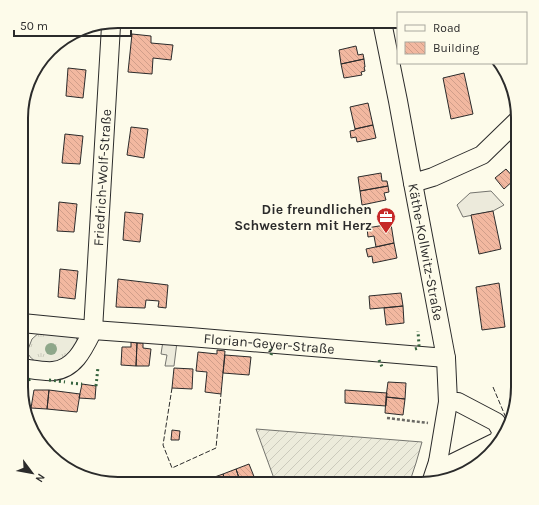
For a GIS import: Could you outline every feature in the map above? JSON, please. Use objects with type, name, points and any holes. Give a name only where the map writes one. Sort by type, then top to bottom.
[{"type":"street","name":"Käthe-Kollwitz-Straße","points":[[383,28],[446,358],[448,402],[438,462],[434,476]]},
{"type":"street","name":"Friedrich-Wolf-Straße","points":[[93,330],[111,29]]},
{"type":"street","points":[[413,183],[432,177],[482,155],[511,127]]},
{"type":"street","name":"Florian-Geyer-Straße","points":[[28,325],[446,358]]},
{"type":"street","points":[[28,369],[52,372],[64,368],[74,362],[83,350],[93,330]]},
{"type":"street","points":[[448,402],[458,402],[496,422],[500,429]]},
{"type":"street","points":[[438,462],[449,465],[490,445]]},
{"type":"path","points":[[387,418],[422,423]]},
{"type":"green space","points":[[41,331],[75,336],[78,341],[61,363],[41,363],[34,360],[28,354],[32,339]]},
{"type":"green space","points":[[256,429],[422,442],[411,477],[273,477]]},
{"type":"shaded area","points":[[491,191],[504,205],[493,211],[463,217],[457,205],[470,193]]},
{"type":"shaded area","points":[[163,341],[177,342],[174,366],[165,366],[167,355],[161,354]]},
{"type":"building","points":[[132,34],[151,36],[151,43],[173,45],[171,60],[153,58],[152,74],[128,72]]},
{"type":"building","points":[[356,46],[358,55],[363,54],[364,59],[341,64],[339,50]]},
{"type":"building","points":[[364,59],[365,71],[361,72],[362,75],[344,78],[341,64]]},
{"type":"building","points":[[68,68],[86,70],[83,98],[66,96]]},
{"type":"building","points":[[464,73],[473,114],[451,119],[443,78]]},
{"type":"building","points":[[368,103],[373,125],[355,129],[350,107]]},
{"type":"building","points":[[373,125],[376,138],[357,142],[356,137],[351,138],[350,131]]},
{"type":"building","points":[[131,127],[148,129],[144,158],[127,155]]},
{"type":"building","points":[[65,134],[83,136],[80,164],[62,163]]},
{"type":"building","points":[[506,169],[511,175],[511,183],[504,189],[495,178]]},
{"type":"building","points":[[381,173],[382,181],[387,181],[388,186],[360,191],[358,177]]},
{"type":"building","points":[[388,186],[389,192],[384,193],[386,200],[362,205],[360,191]]},
{"type":"building","points":[[59,202],[77,204],[74,232],[57,231]]},
{"type":"building","points":[[493,211],[501,249],[479,254],[471,215]]},
{"type":"building","points":[[125,212],[143,214],[140,242],[123,240]]},
{"type":"building","points":[[391,224],[394,243],[376,247],[374,236],[368,237],[367,228]]},
{"type":"building","points":[[394,243],[397,258],[373,263],[372,256],[368,257],[366,249]]},
{"type":"building","points":[[60,269],[78,271],[75,299],[58,297]]},
{"type":"building","points":[[118,279],[168,285],[166,308],[158,307],[159,301],[146,300],[145,308],[116,307]]},
{"type":"building","points":[[499,283],[505,327],[482,330],[476,287]]},
{"type":"building","points":[[401,293],[403,306],[370,309],[369,296]]},
{"type":"building","points":[[403,306],[404,323],[386,325],[384,308]]},
{"type":"building","points":[[131,342],[137,343],[136,366],[121,365],[122,347],[131,347]]},
{"type":"building","points":[[137,343],[143,343],[143,348],[151,349],[149,366],[136,366]]},
{"type":"building","points":[[217,350],[225,351],[221,394],[205,392],[207,372],[196,371],[198,352],[217,354]]},
{"type":"building","points":[[225,355],[251,357],[249,375],[223,373]]},
{"type":"building","points":[[174,368],[193,369],[192,389],[172,388]]},
{"type":"building","points":[[388,382],[406,383],[405,399],[386,397]]},
{"type":"building","points":[[82,384],[96,386],[95,399],[79,398]]},
{"type":"building","points":[[34,390],[49,390],[47,409],[31,408]]},
{"type":"building","points":[[49,390],[80,394],[77,412],[47,409]]},
{"type":"building","points":[[345,390],[387,393],[386,406],[345,403]]},
{"type":"building","points":[[386,397],[405,399],[403,415],[385,413]]},
{"type":"building","points":[[172,430],[180,431],[179,440],[171,440]]},
{"type":"building","points":[[249,464],[254,477],[239,477],[236,469]]},
{"type":"building","points":[[236,469],[239,477],[224,477],[223,474]]},
{"type":"building","points":[[223,474],[224,477],[215,477]]},
{"type":"hedge","points":[[415,349],[418,348],[419,345],[418,331]]},
{"type":"hedge","points":[[270,349],[272,352],[271,355]]},
{"type":"hedge","points":[[379,360],[383,369]]},
{"type":"hedge","points":[[96,386],[98,367]]},
{"type":"hedge","points":[[49,380],[65,382]]},
{"type":"hedge","points":[[71,383],[82,384]]},
{"type":"fence","points":[[493,387],[506,417]]},
{"type":"fence","points":[[172,388],[163,445],[172,468],[216,448],[221,394]]},
{"type":"place","name":"Die freundlichen Schwestern mit Herz","points":[[386,234]]}]
